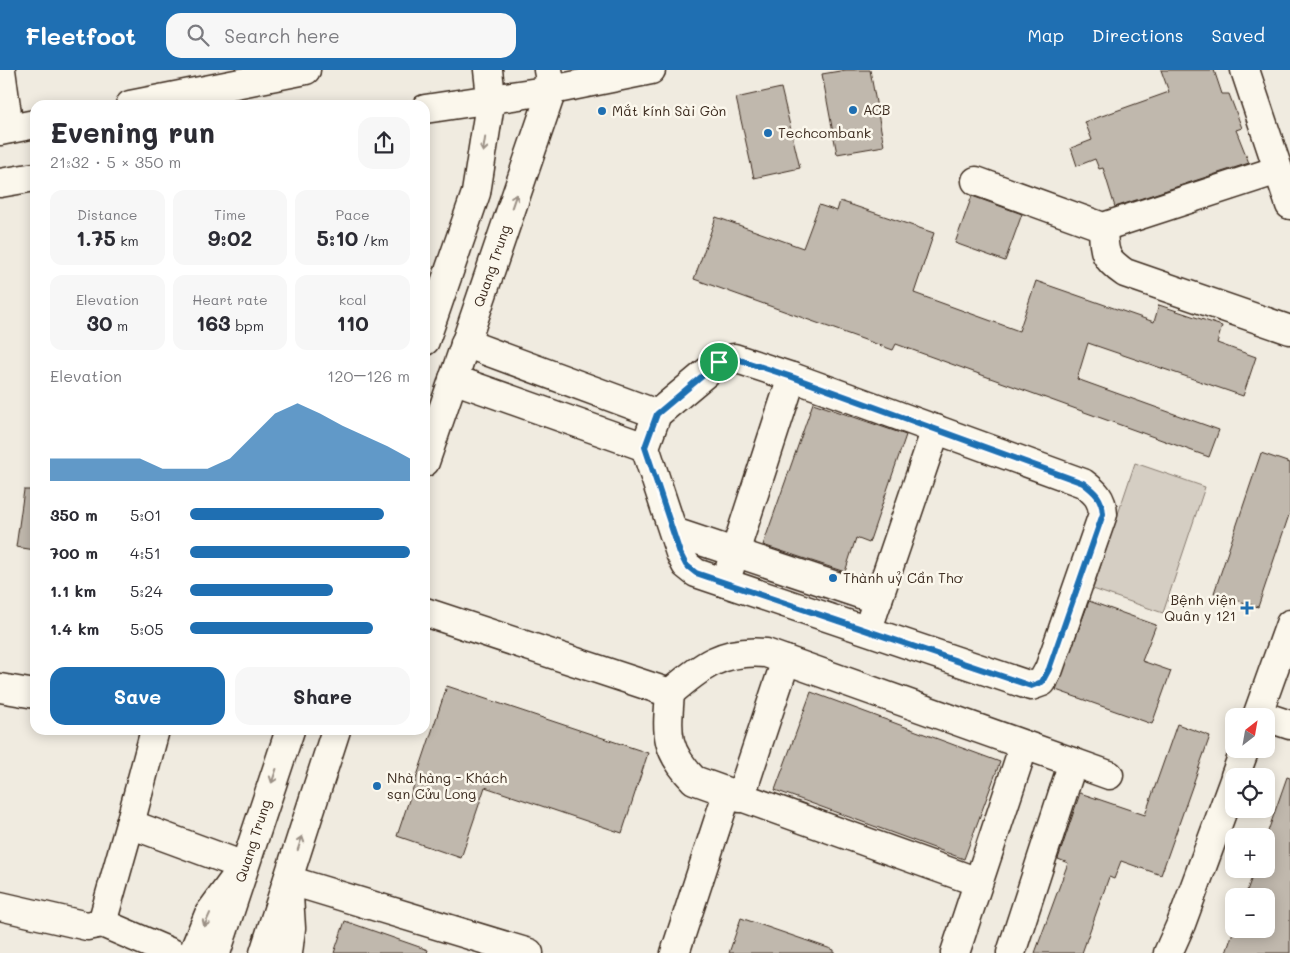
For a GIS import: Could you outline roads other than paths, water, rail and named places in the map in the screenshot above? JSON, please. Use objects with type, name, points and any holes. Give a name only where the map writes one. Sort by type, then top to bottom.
[{"type":"main road","points":[[1,70],[15,128]]},
{"type":"main road","points":[[430,326],[476,193],[491,97],[488,70]]},
{"type":"main road","points":[[430,108],[491,97],[550,80],[651,70]]},
{"type":"main road","points":[[1245,70],[1290,205]]},
{"type":"main road","points":[[154,100],[294,71]]},
{"type":"main road","name":"Quang Trung","points":[[430,447],[550,80]]},
{"type":"main road","points":[[976,181],[1103,227],[1278,170]]},
{"type":"main road","points":[[0,183],[30,178]]},
{"type":"main road","points":[[1103,227],[1104,252],[1111,263],[1125,273],[1290,330]]},
{"type":"main road","points":[[465,343],[657,414]]},
{"type":"main road","points":[[734,358],[792,377],[1083,483],[1094,491],[1102,502],[1103,514],[1049,669],[1042,682],[1031,686],[696,573],[686,565],[680,553],[645,447],[657,414],[719,362],[734,358]]},
{"type":"main road","points":[[725,582],[792,377]]},
{"type":"main road","points":[[453,379],[645,447]]},
{"type":"main road","points":[[868,631],[936,429]]},
{"type":"main road","points":[[674,532],[878,600]]},
{"type":"main road","points":[[430,614],[670,693]]},
{"type":"main road","points":[[1264,708],[1290,624]]},
{"type":"main road","points":[[978,882],[734,796],[694,780],[678,763],[667,732],[670,693],[694,672],[724,655],[744,651],[766,653],[1110,775]]},
{"type":"main road","points":[[675,953],[786,660]]},
{"type":"main road","points":[[0,688],[30,693]]},
{"type":"main road","points":[[1275,720],[1290,725]]},
{"type":"main road","points":[[102,922],[154,735]]},
{"type":"main road","name":"Quang Trung","points":[[216,953],[288,735]]},
{"type":"main road","points":[[264,953],[334,735]]},
{"type":"main road","points":[[955,953],[1024,745]]},
{"type":"main road","points":[[1011,953],[1073,762]]},
{"type":"main road","points":[[1168,953],[1181,924],[1225,804]]},
{"type":"main road","points":[[130,824],[243,870],[209,914],[193,953]]},
{"type":"main road","points":[[286,885],[291,928],[288,953]]},
{"type":"main road","points":[[286,885],[529,953]]},
{"type":"main road","points":[[0,906],[87,926],[102,922],[172,953]]},
{"type":"place","name":"ACB","points":[[853,110]]},
{"type":"place","name":"Mắt kính Sài Gòn","points":[[602,111]]},
{"type":"place","name":"Techcombank","points":[[768,133]]},
{"type":"place","name":"Thành uỷ Cần Thơ","points":[[833,578]]},
{"type":"place","name":"Bệnh viện Quân y 121","points":[[1247,608]]},
{"type":"place","name":"Nhà hàng - Khách sạn Cửu Long","points":[[377,786]]}]
